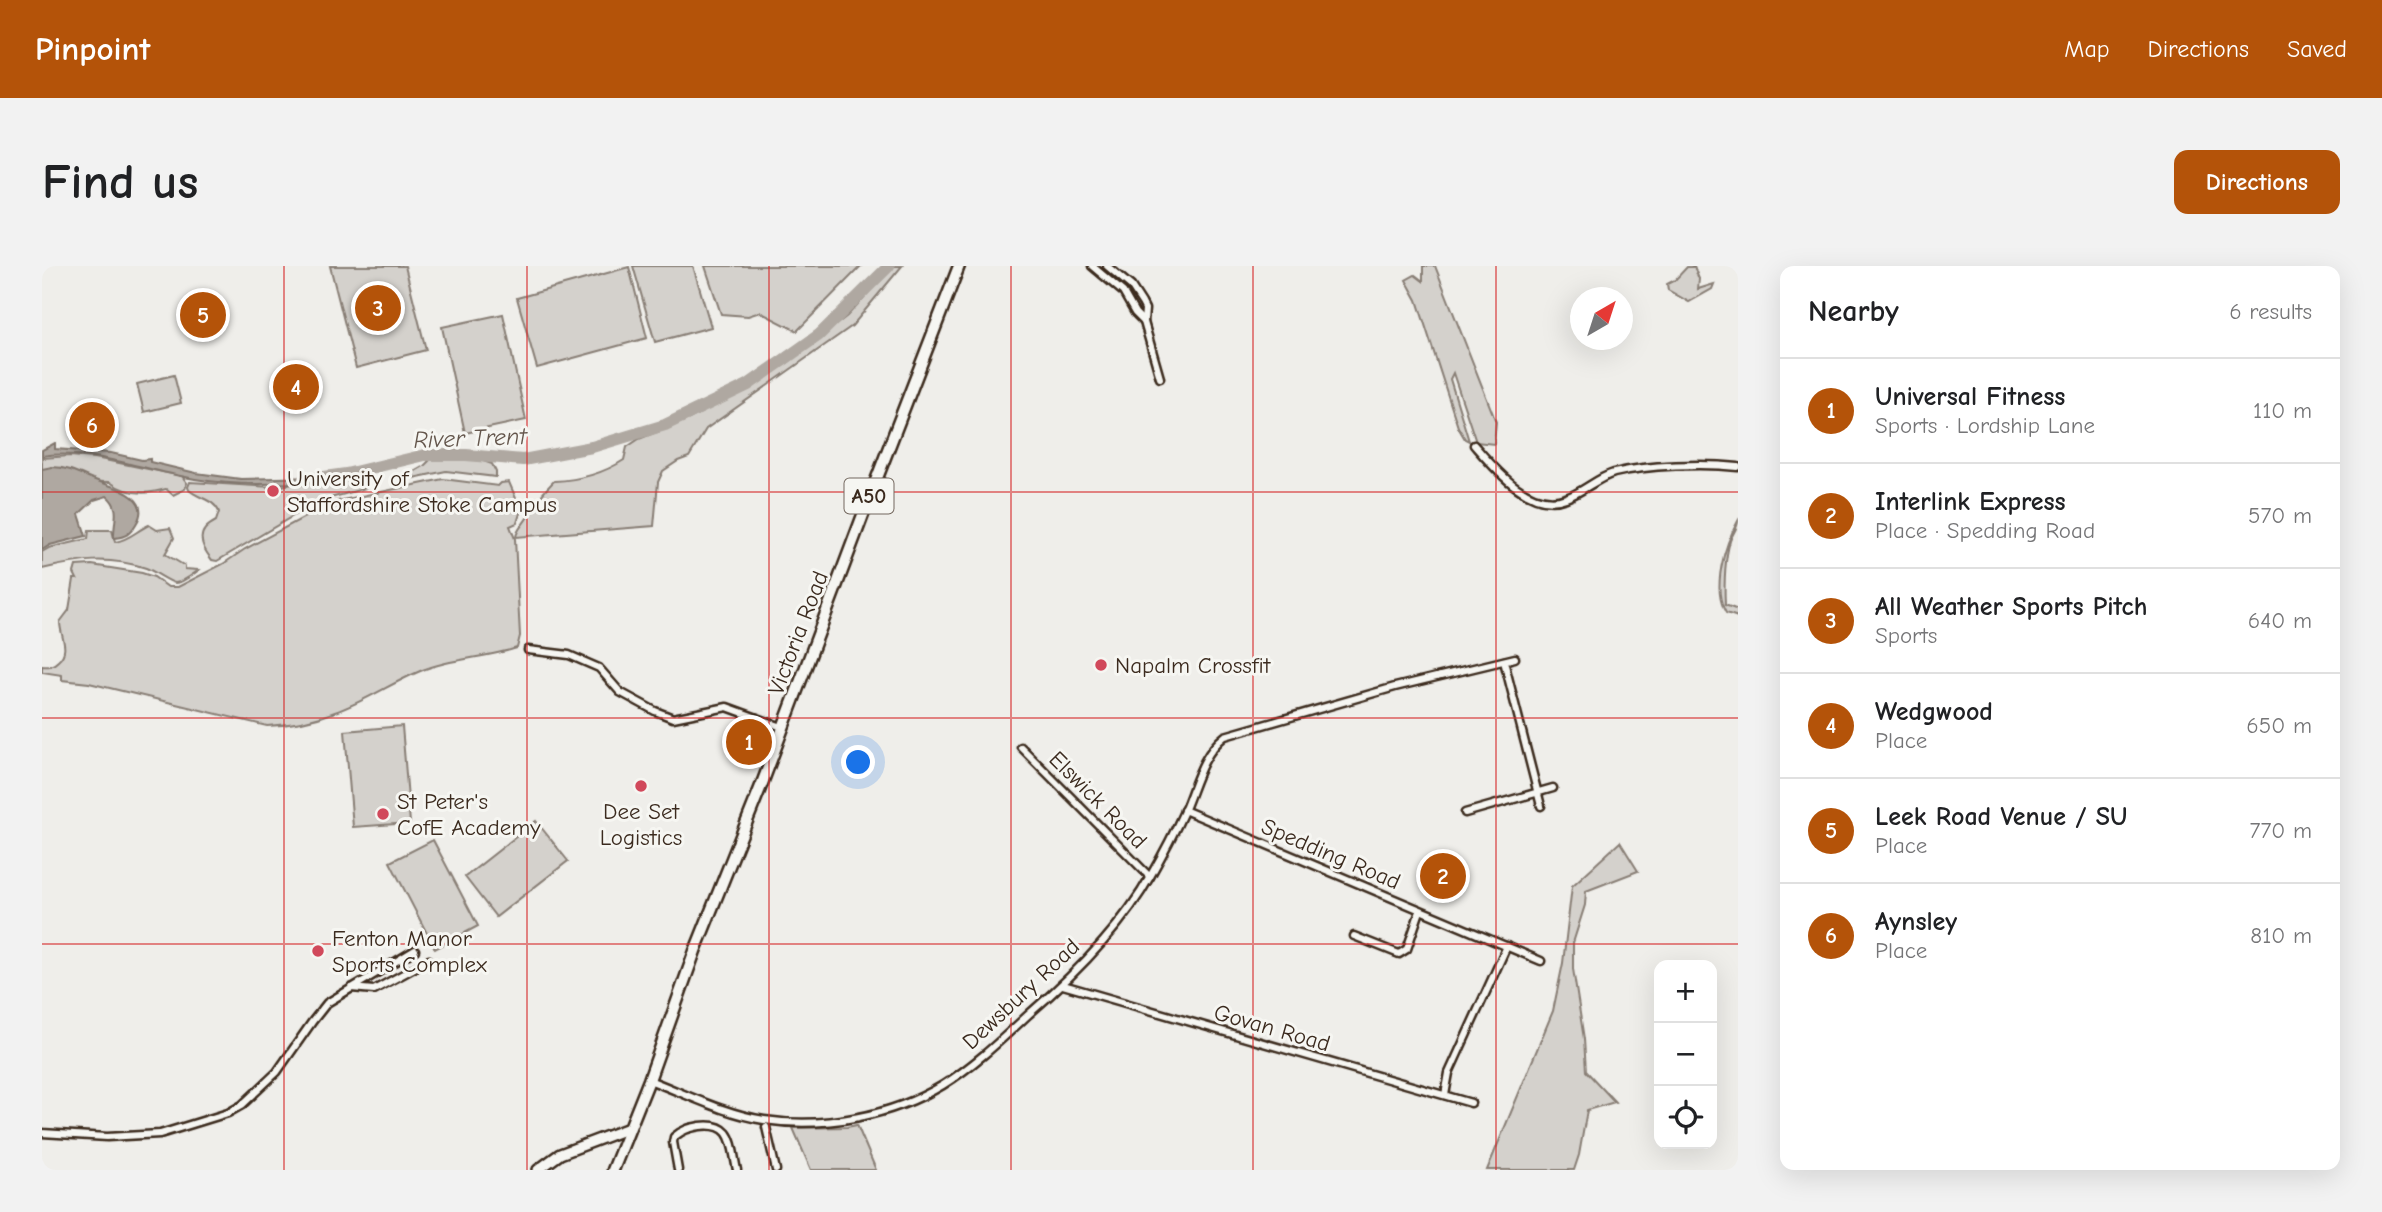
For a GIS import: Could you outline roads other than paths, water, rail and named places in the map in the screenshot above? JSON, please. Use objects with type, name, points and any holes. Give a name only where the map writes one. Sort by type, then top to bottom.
[{"type":"main road","name":"Victoria Road","points":[[612,1170],[649,1080],[695,951],[959,266]]},
{"type":"street","points":[[1092,266],[1123,292],[1144,323]]},
{"type":"street","points":[[1107,266],[1126,280],[1145,309],[1144,323],[1160,378]]},
{"type":"street","points":[[1474,445],[1505,481],[1543,501],[1551,502],[1565,499],[1611,474],[1646,467],[1738,467]]},
{"type":"street","points":[[528,650],[569,655],[599,668],[620,692],[673,718],[727,708],[782,727]]},
{"type":"street","name":"Dewsbury Road","points":[[649,1080],[738,1114],[764,1120],[812,1122],[852,1119],[897,1106],[943,1085],[976,1061],[1063,985],[1124,915],[1150,877],[1184,810],[1206,757],[1225,736],[1386,690],[1515,658]]},
{"type":"street","points":[[1504,661],[1541,806]]},
{"type":"street","name":"Elswick Road","points":[[1021,747],[1150,877]]},
{"type":"street","points":[[1465,813],[1553,788]]},
{"type":"street","name":"Spedding Road","points":[[1184,810],[1541,961]]},
{"type":"street","points":[[1354,936],[1396,954],[1403,953],[1407,949],[1420,911]]},
{"type":"street","points":[[1445,1096],[1449,1073],[1507,946]]},
{"type":"street","points":[[42,1133],[121,1137],[160,1134],[228,1113],[242,1105],[276,1072],[321,1009],[415,950]]},
{"type":"street","points":[[351,988],[374,990],[429,960]]},
{"type":"street","name":"Govan Road","points":[[1063,985],[1471,1104]]},
{"type":"street","points":[[678,1170],[674,1137],[687,1128],[714,1125],[725,1130],[730,1137],[737,1170]]},
{"type":"street","points":[[766,1127],[776,1170]]},
{"type":"street","points":[[538,1170],[560,1154],[629,1128]]},
{"type":"waterway","name":"River Trent","points":[[303,480],[346,474],[425,455],[523,460],[592,447],[665,425],[748,385],[819,335],[889,266]]},
{"type":"place","name":"All Weather Sports Pitch","points":[[378,308]]},
{"type":"place","name":"Leek Road Venue / SU","points":[[203,315]]},
{"type":"place","name":"Wedgwood","points":[[296,387]]},
{"type":"place","name":"Aynsley","points":[[92,425]]},
{"type":"place","name":"University of Staffordshire Stoke Campus","points":[[273,491]]},
{"type":"place","name":"Napalm Crossfit","points":[[1101,665]]},
{"type":"place","name":"Universal Fitness","points":[[749,742]]},
{"type":"place","name":"Dee Set Logistics","points":[[641,786]]},
{"type":"place","name":"St Peter's CofE Academy","points":[[383,814]]},
{"type":"place","name":"Interlink Express","points":[[1443,876]]},
{"type":"place","name":"Fenton Manor Sports Complex","points":[[318,951]]}]
